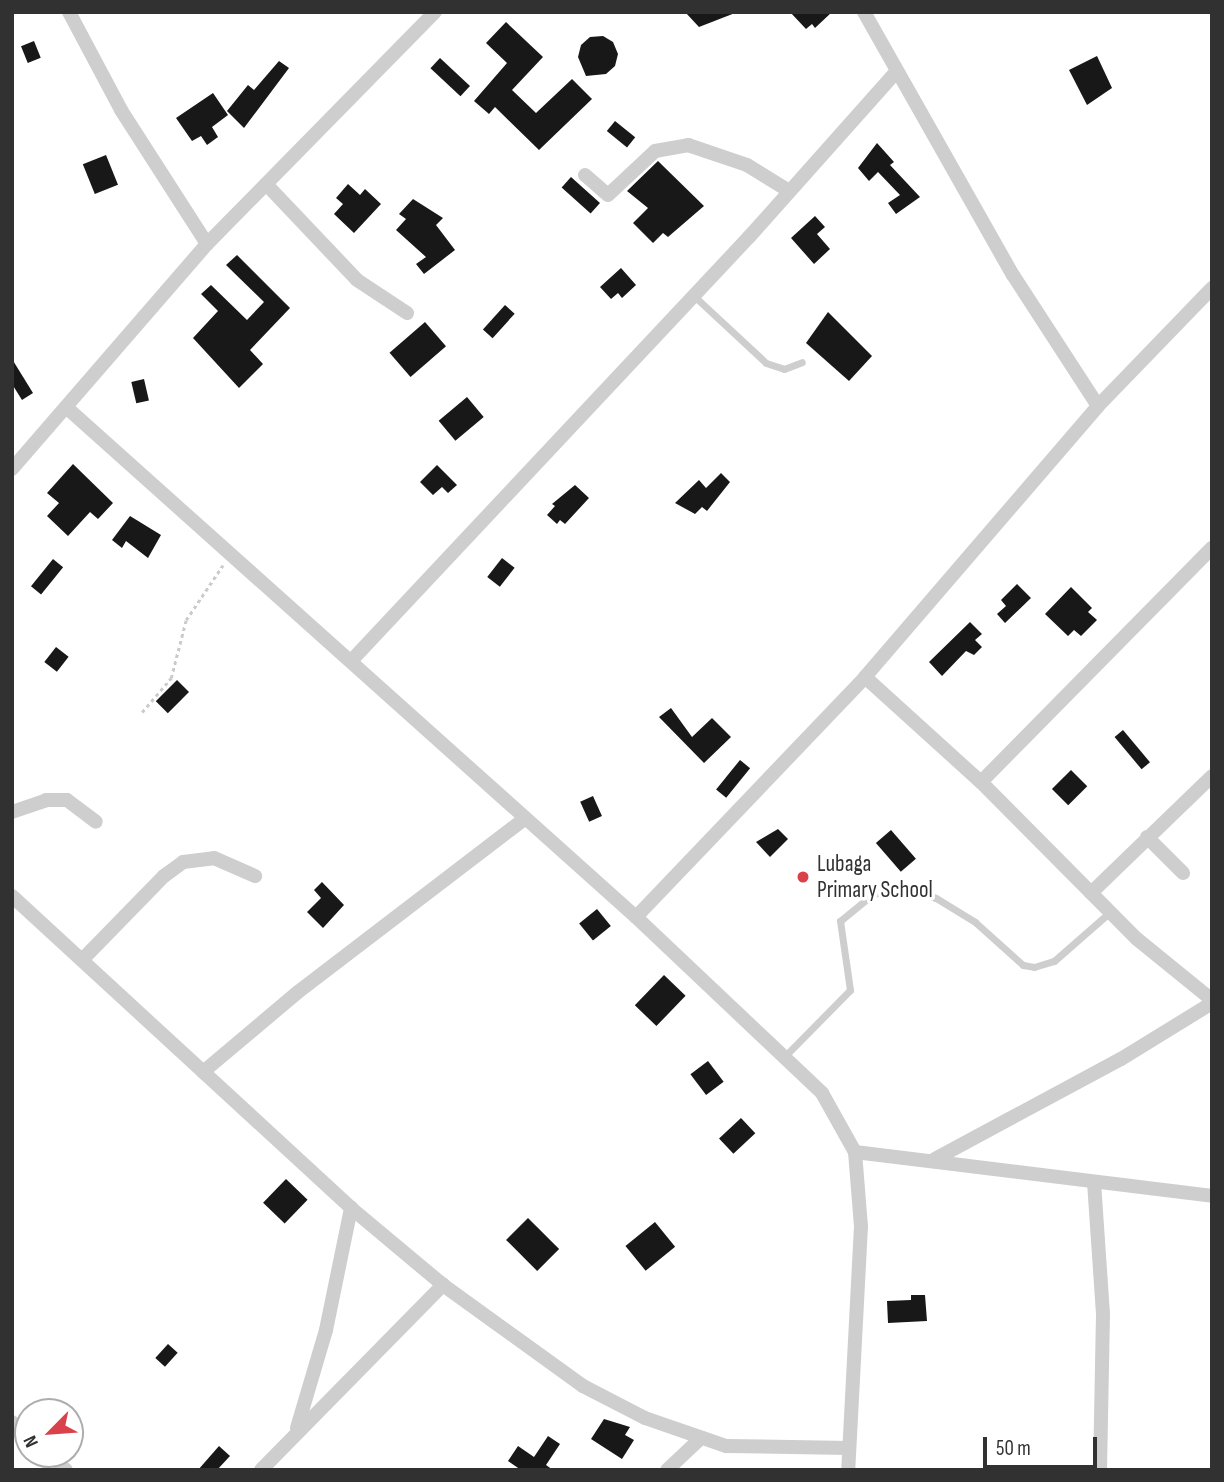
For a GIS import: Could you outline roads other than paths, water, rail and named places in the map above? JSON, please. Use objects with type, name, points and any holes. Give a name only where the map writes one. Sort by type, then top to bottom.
[{"type":"street","points":[[69,12],[121,110],[207,244]]},
{"type":"street","points":[[12,468],[207,244],[435,12]]},
{"type":"street","points":[[864,12],[1013,275],[1098,406]]},
{"type":"street","points":[[352,660],[694,296],[896,72]]},
{"type":"street","points":[[585,175],[608,195],[655,151],[688,145],[747,165],[789,191]]},
{"type":"street","points":[[266,184],[357,280],[408,313]]},
{"type":"street","points":[[636,917],[865,677],[1098,406],[1212,288]]},
{"type":"street","points":[[66,407],[352,660],[523,820],[636,917],[822,1093],[855,1152],[861,1226],[848,1470]]},
{"type":"street","points":[[981,782],[1212,548]]},
{"type":"street","points":[[865,677],[981,782],[1110,912],[1212,1001],[1131,1053],[935,1159]]},
{"type":"street","points":[[1091,893],[1212,776]]},
{"type":"street","points":[[12,812],[46,800],[67,800],[96,822]]},
{"type":"street","points":[[203,1072],[298,992],[523,820]]},
{"type":"street","points":[[1147,837],[1183,873]]},
{"type":"street","points":[[83,959],[164,876],[183,862],[214,858],[255,876]]},
{"type":"street","points":[[12,896],[351,1208],[443,1285],[583,1386],[645,1418],[726,1446],[849,1448]]},
{"type":"street","points":[[855,1152],[935,1159],[1212,1196]]},
{"type":"street","points":[[1094,1182],[1102,1314],[1100,1470]]},
{"type":"street","points":[[296,1429],[326,1330],[351,1208]]},
{"type":"street","points":[[261,1470],[296,1429],[443,1285]]},
{"type":"street","points":[[667,1470],[701,1438]]},
{"type":"lane","points":[[694,296],[766,363],[783,369],[802,362]]},
{"type":"lane","points":[[784,1056],[850,990],[840,921],[873,894],[907,887],[936,898],[975,922],[1023,965],[1034,967],[1054,961],[1110,912]]},
{"type":"place","name":"Lubaga Primary School","points":[[803,877]]}]
